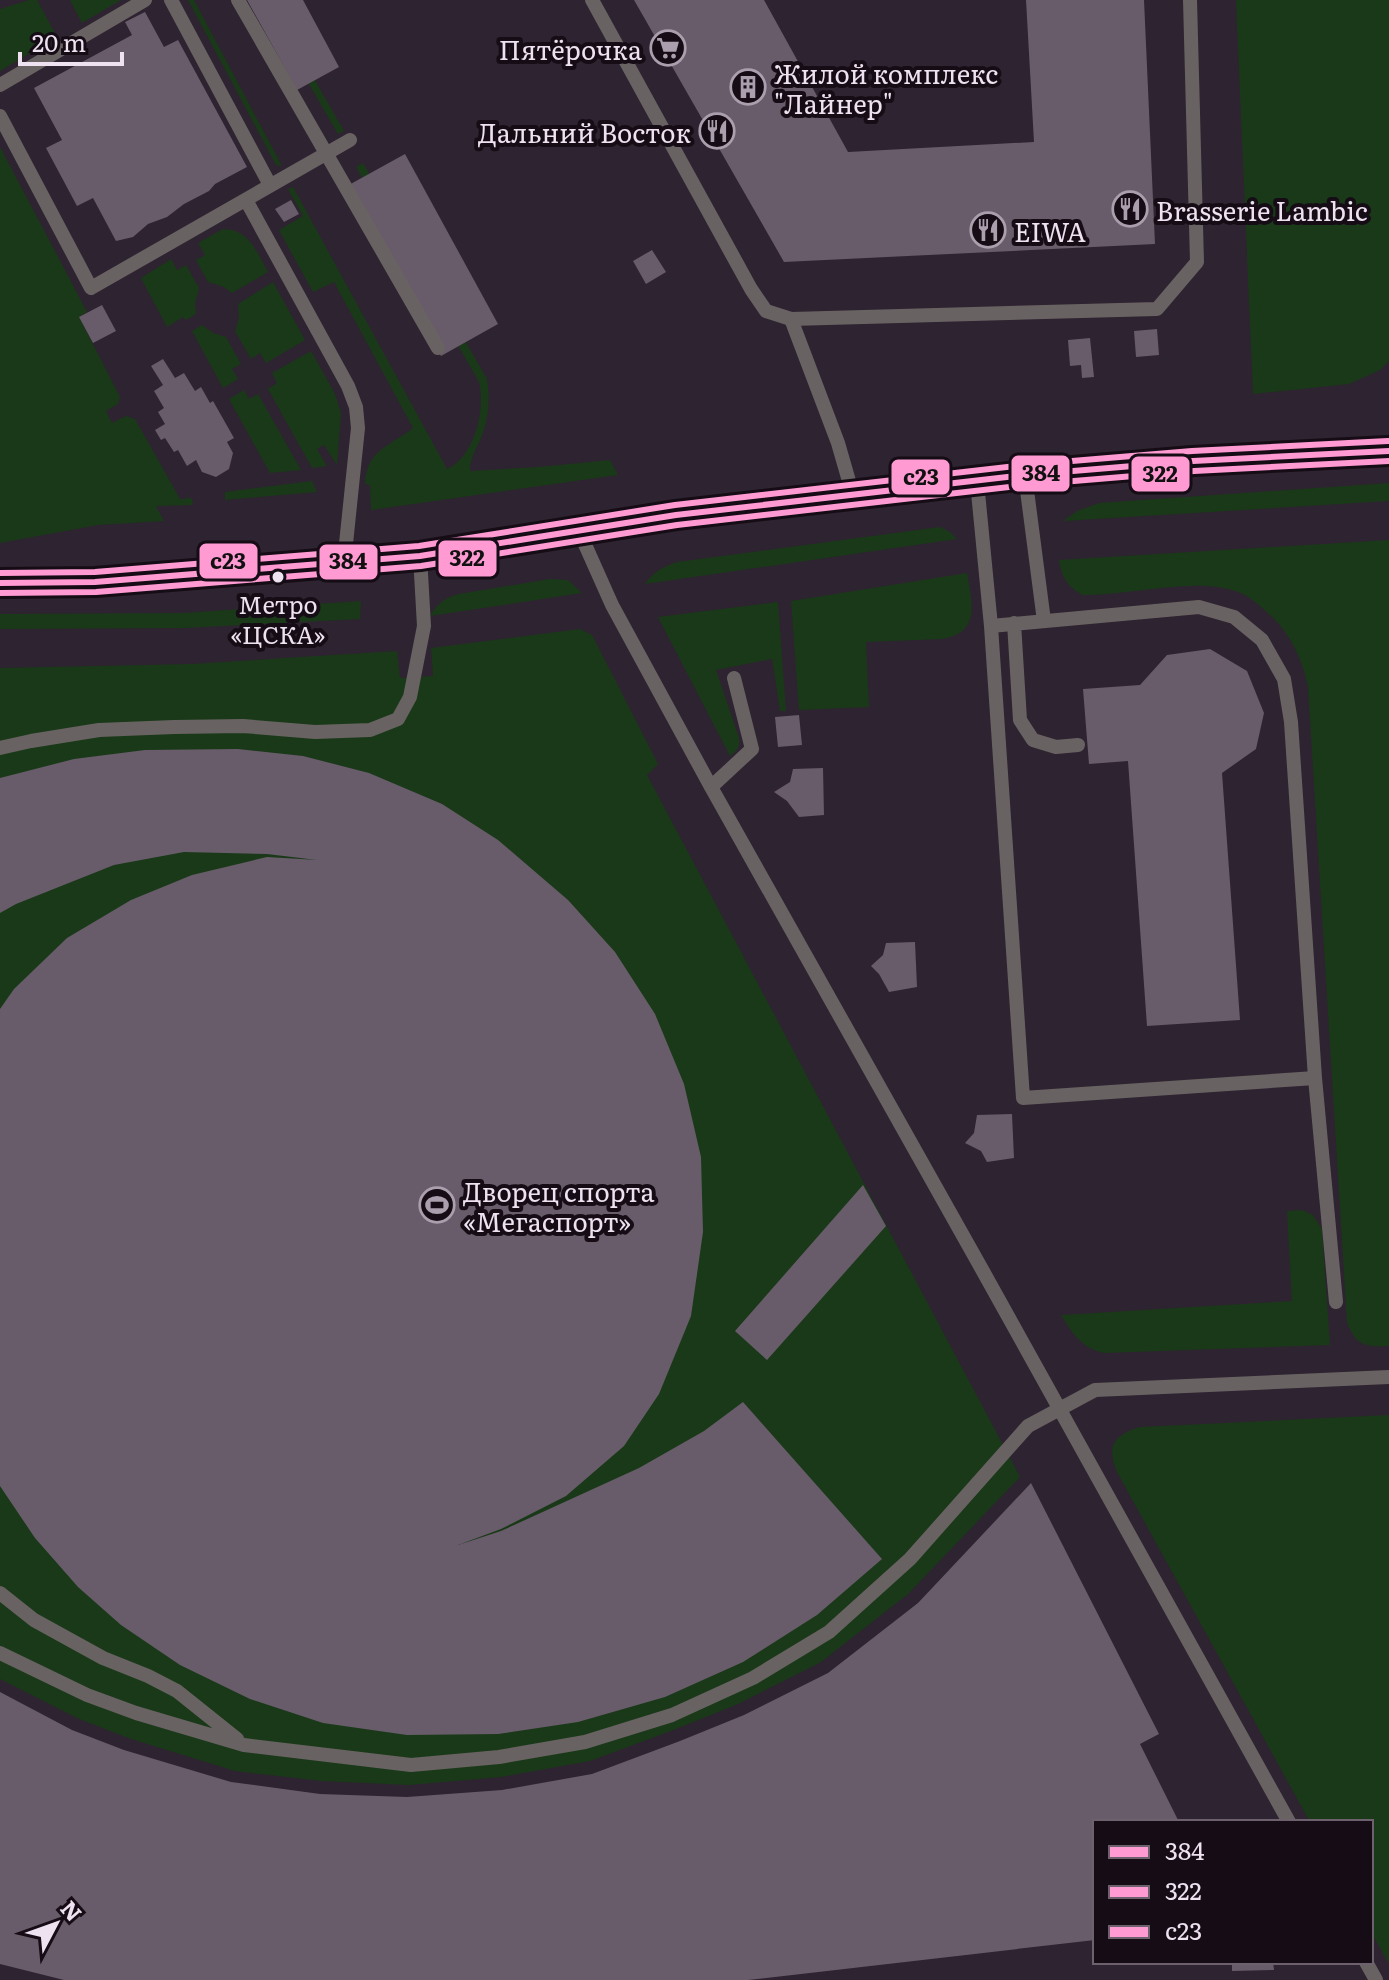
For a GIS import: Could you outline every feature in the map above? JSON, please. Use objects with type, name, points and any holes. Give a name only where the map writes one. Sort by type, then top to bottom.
[{"type":"street","points":[[0,583],[95,582],[420,556],[676,515],[1025,475],[1193,461],[1389,451]]},
{"type":"lane","points":[[0,85],[145,0]]},
{"type":"lane","points":[[171,0],[270,185]]},
{"type":"lane","points":[[238,0],[438,348]]},
{"type":"lane","points":[[592,0],[751,289],[766,311],[791,319],[1157,309],[1197,262],[1190,0]]},
{"type":"lane","points":[[0,116],[91,288],[350,140]]},
{"type":"lane","points":[[246,200],[348,386],[356,407],[358,428],[344,563]]},
{"type":"lane","points":[[791,319],[838,443],[853,495]]},
{"type":"lane","points":[[1025,475],[1044,621]]},
{"type":"lane","points":[[977,482],[991,626],[1023,1098],[1315,1078]]},
{"type":"lane","points":[[579,531],[612,605],[711,787],[1288,1820]]},
{"type":"lane","points":[[0,748],[99,730],[243,726],[315,732],[370,730],[398,719],[410,697],[424,626],[420,556]]},
{"type":"lane","points":[[991,626],[1199,607],[1234,617],[1262,640],[1284,679],[1291,722],[1315,1078],[1336,1302]]},
{"type":"lane","points":[[1014,623],[1020,720],[1033,740],[1056,747],[1078,745]]},
{"type":"lane","points":[[711,787],[752,749],[734,678]]},
{"type":"lane","points":[[0,1653],[87,1695],[244,1745],[411,1765],[499,1757],[585,1742],[672,1715],[753,1678],[829,1632],[910,1559],[1028,1426],[1095,1390],[1389,1377]]},
{"type":"lane","points":[[0,1593],[34,1620],[89,1650],[177,1691],[244,1745]]},
{"type":"green space","points":[[37,0],[57,37],[0,71],[0,9]]},
{"type":"green space","points":[[70,0],[121,0],[82,23]]},
{"type":"green space","points":[[188,0],[194,0],[282,166],[276,165]]},
{"type":"green space","points":[[260,0],[269,0],[344,131],[338,134]]},
{"type":"green space","points":[[1236,0],[1389,0],[1389,361],[1380,370],[1349,384],[1253,394]]},
{"type":"green space","points":[[0,147],[87,312],[79,317],[120,397],[118,404],[106,411],[112,423],[126,416],[135,419],[180,499],[192,498],[193,505],[156,506],[164,521],[98,525],[0,543]]},
{"type":"green space","points":[[363,163],[487,379],[487,420],[470,471],[610,460],[618,475],[371,510],[370,485],[365,484],[370,463],[381,450],[413,428],[334,282],[313,292],[279,230],[303,216],[288,189],[293,187],[447,469],[471,444],[479,419],[481,393],[479,382],[356,167]]},
{"type":"green space","points":[[223,229],[246,237],[268,272],[232,293],[208,282],[196,260],[205,255],[198,243]]},
{"type":"green space","points":[[171,259],[177,270],[186,265],[199,288],[196,314],[186,320],[183,317],[167,327],[141,278]]},
{"type":"green space","points":[[273,282],[305,340],[266,363],[260,353],[251,359],[235,331],[239,318],[238,304]]},
{"type":"green space","points":[[202,325],[226,337],[241,364],[232,369],[238,379],[223,388],[192,331]]},
{"type":"green space","points":[[311,351],[335,394],[341,413],[337,465],[324,445],[317,449],[327,466],[312,468],[268,389],[277,383],[272,373]]},
{"type":"green space","points":[[244,390],[249,399],[258,394],[301,470],[270,473],[229,399]]},
{"type":"green space","points":[[312,481],[317,492],[225,500],[225,492]]},
{"type":"green space","points":[[1389,483],[1389,501],[1063,521],[1077,511],[1099,503]]},
{"type":"green space","points":[[940,527],[957,539],[645,584],[659,570],[677,562]]},
{"type":"green space","points":[[1389,540],[1389,1346],[1381,1346],[1362,1343],[1354,1336],[1347,1322],[1308,687],[1299,656],[1276,621],[1254,601],[1238,592],[1182,586],[1083,595],[1066,581],[1059,560]]},
{"type":"green space","points":[[967,573],[972,605],[971,615],[963,630],[942,639],[866,642],[869,707],[799,710],[791,601]]},
{"type":"green space","points":[[550,579],[568,580],[582,593],[430,616],[442,602],[459,594]]},
{"type":"green space","points":[[361,601],[360,619],[185,628],[0,629],[0,614],[184,613]]},
{"type":"green space","points":[[778,602],[786,711],[780,711],[772,659],[716,670],[739,738],[738,748],[730,756],[658,617]]},
{"type":"green space","name":"Дворец спорта «Мегаспорт»","points":[[580,629],[592,635],[658,764],[647,775],[1020,1477],[908,1594],[821,1662],[738,1704],[590,1761],[501,1777],[409,1785],[322,1781],[235,1771],[128,1738],[77,1718],[0,1679],[0,668],[192,664],[397,651],[400,678],[433,676],[431,648]]},
{"type":"green space","points":[[1302,1210],[1313,1215],[1322,1229],[1330,1345],[1104,1353],[1083,1344],[1061,1315],[1292,1301],[1287,1211]]},
{"type":"green space","points":[[1389,1415],[1389,1964],[1373,1936],[1373,1820],[1309,1820],[1117,1472],[1112,1455],[1115,1443],[1124,1434],[1140,1427]]},
{"type":"building","points":[[247,0],[303,0],[339,67],[297,90]]},
{"type":"building","name":"Жилой комплекс \"Лайнер\"","points":[[634,0],[764,0],[848,152],[1034,142],[1026,0],[1144,0],[1155,244],[784,262]]},
{"type":"building","points":[[145,12],[164,47],[178,40],[247,167],[215,184],[167,217],[148,224],[133,237],[116,241],[93,198],[77,206],[46,148],[62,140],[34,88],[132,35],[125,22]]},
{"type":"building","points":[[405,154],[498,324],[441,356],[347,186]]},
{"type":"building","points":[[291,200],[299,214],[284,222],[275,209]]},
{"type":"building","points":[[652,250],[666,272],[646,284],[633,261]]},
{"type":"building","points":[[102,305],[116,331],[93,343],[79,317]]},
{"type":"building","points":[[1157,329],[1159,355],[1136,357],[1134,331]]},
{"type":"building","points":[[1090,338],[1094,377],[1082,378],[1081,365],[1070,366],[1068,340]]},
{"type":"building","points":[[163,359],[175,378],[184,373],[195,391],[201,387],[210,403],[213,401],[234,438],[227,442],[233,453],[229,469],[216,477],[202,472],[196,460],[187,466],[178,450],[174,452],[155,430],[165,424],[158,412],[164,408],[154,391],[163,385],[151,366]]},
{"type":"building","points":[[1210,649],[1247,671],[1264,713],[1256,749],[1222,773],[1240,1020],[1147,1026],[1128,761],[1089,764],[1083,689],[1140,685],[1167,655]]},
{"type":"building","points":[[799,715],[802,745],[778,747],[775,717]]},
{"type":"building","name":"Дворец спорта «Мегаспорт»","points":[[238,749],[303,756],[369,773],[442,804],[498,840],[568,900],[615,952],[655,1014],[684,1084],[701,1157],[703,1232],[691,1316],[659,1394],[624,1446],[566,1496],[501,1529],[458,1545],[501,1531],[639,1468],[704,1431],[743,1402],[882,1559],[817,1615],[743,1662],[665,1697],[578,1722],[498,1734],[407,1735],[323,1723],[250,1699],[180,1665],[121,1625],[78,1587],[35,1538],[0,1486],[0,1009],[14,989],[67,938],[131,900],[192,875],[267,857],[317,860],[267,854],[184,852],[114,865],[0,913],[0,778],[74,759],[145,750]]},
{"type":"building","points":[[823,768],[824,815],[799,817],[787,801],[774,792],[790,782],[793,769]]},
{"type":"building","points":[[915,942],[917,987],[889,992],[871,966],[883,955],[886,943]]},
{"type":"building","points":[[1012,1114],[1014,1158],[987,1162],[981,1151],[965,1143],[974,1133],[977,1115]]},
{"type":"building","points":[[863,1185],[886,1226],[767,1360],[735,1331]]},
{"type":"building","points":[[1031,1483],[1159,1734],[1140,1744],[1178,1820],[1093,1820],[1093,1940],[748,1980],[64,1980],[0,1964],[0,1692],[72,1730],[124,1750],[231,1782],[320,1794],[407,1797],[502,1790],[592,1774],[744,1715],[828,1673],[918,1603]]},
{"type":"building","points":[[1232,1964],[1273,1964],[1274,1970],[1232,1971]]},
{"type":"transit line","name":"с23","points":[[0,573],[95,572],[419,546],[675,505],[1024,465],[1192,451],[1388,441]]},
{"type":"transit line","name":"384","points":[[0,583],[95,582],[420,556],[676,515],[1025,475],[1193,461],[1389,451]]},
{"type":"transit line","name":"322","points":[[0,593],[96,592],[421,566],[677,525],[1026,485],[1194,471],[1389,461]]},
{"type":"place","name":"Пятёрочка","points":[[668,48]]},
{"type":"place","name":"Жилой комплекс \"Лайнер\"","points":[[748,87]]},
{"type":"place","name":"Дальний Восток","points":[[717,131]]},
{"type":"place","name":"Brasserie Lambic","points":[[1130,209]]},
{"type":"place","name":"EIWA","points":[[988,230]]},
{"type":"place","name":"Метро «ЦСКА»","points":[[278,577]]},
{"type":"place","name":"Дворец спорта «Мегаспорт»","points":[[437,1205]]}]
